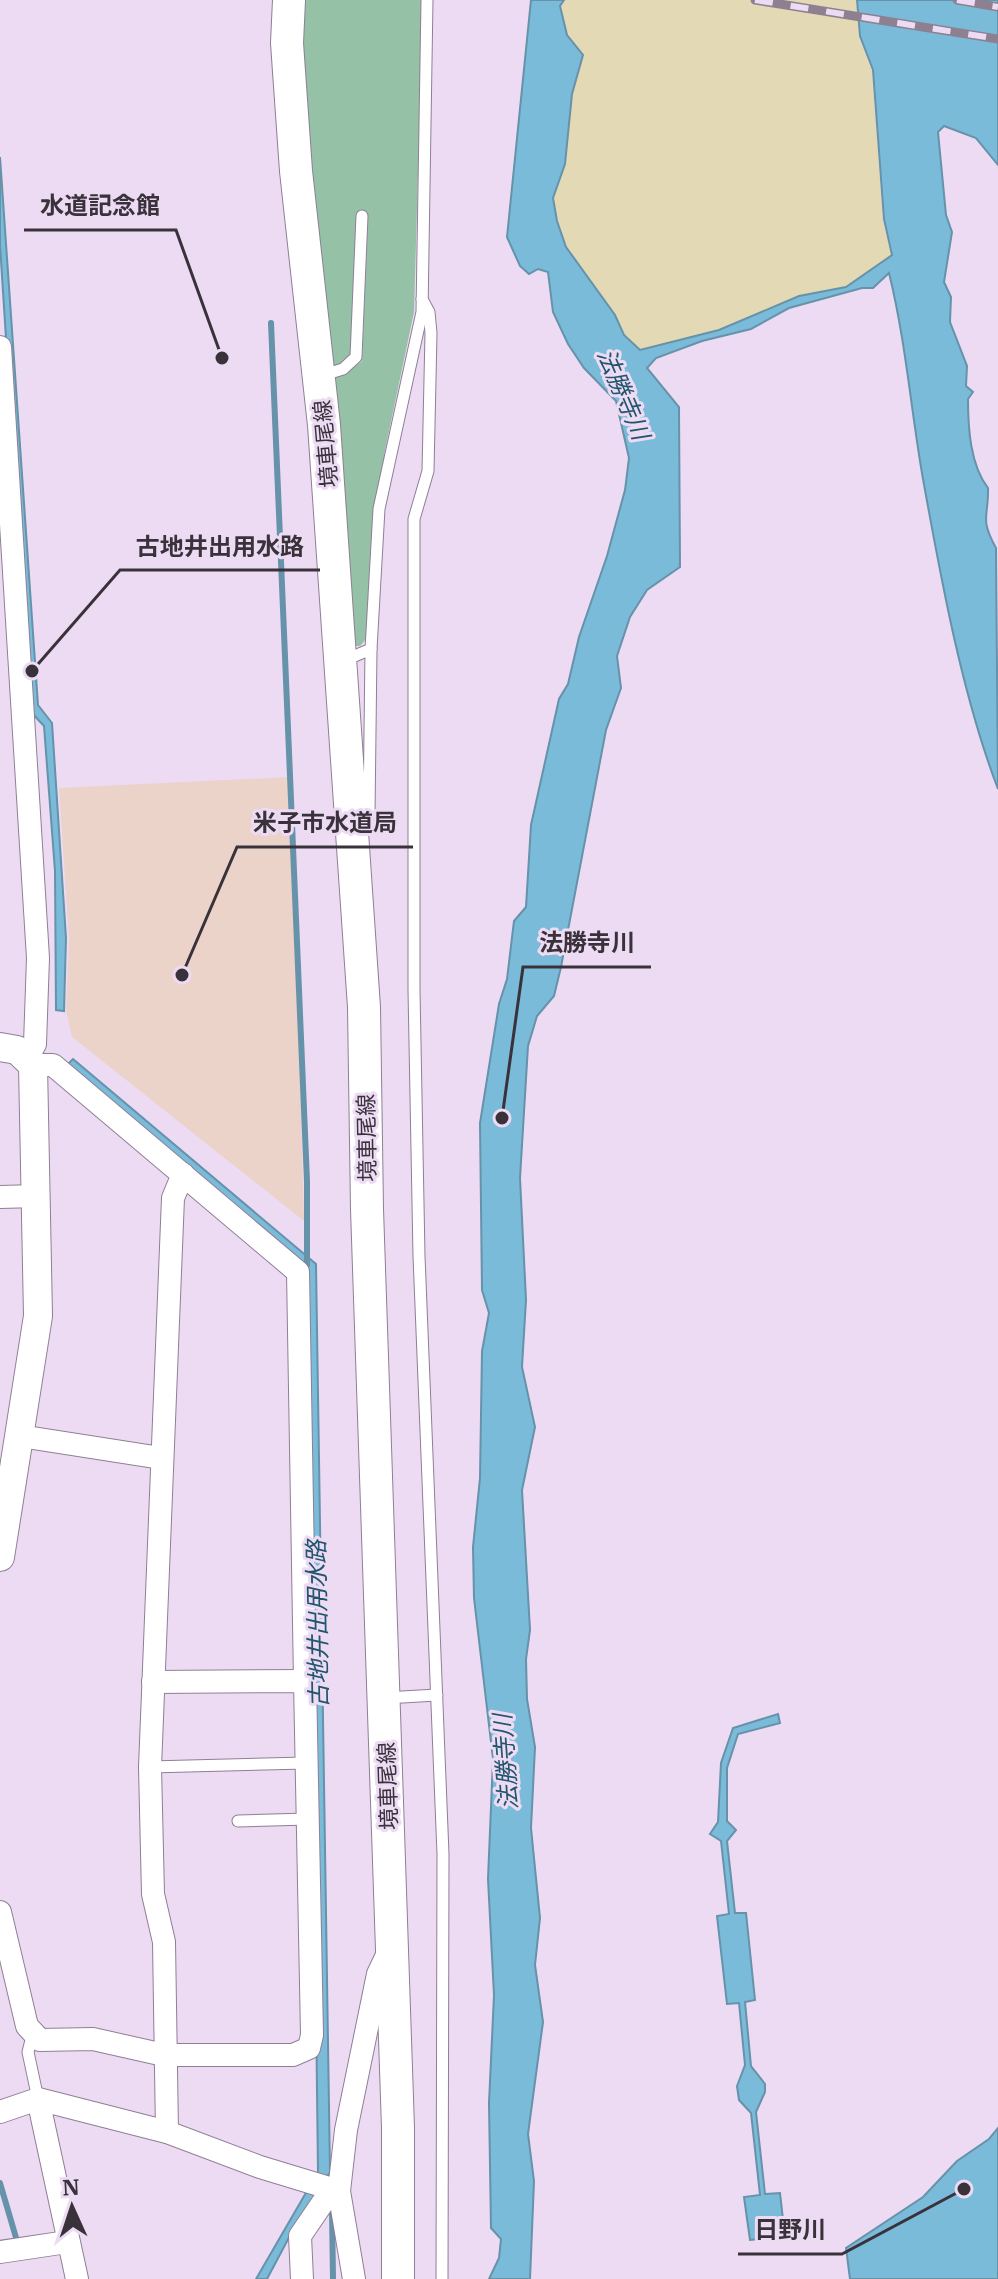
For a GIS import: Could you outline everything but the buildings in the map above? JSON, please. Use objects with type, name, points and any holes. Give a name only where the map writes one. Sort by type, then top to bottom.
[{"type":"main road","name":"境車尾線","points":[[289,0],[287,43],[296,171],[318,377],[357,655],[353,828],[364,1007],[367,1209],[398,2128],[398,2279]]},
{"type":"street","points":[[0,347],[4,452],[38,958],[35,1044],[31,1061],[38,1316],[0,1557]]},
{"type":"street","points":[[0,705],[22,725]]},
{"type":"street","points":[[0,1047],[17,1050],[31,1061],[53,1065],[298,1272],[312,2035],[309,2048],[293,2055],[164,2055],[93,2039],[47,2041],[32,2036],[0,1912]]},
{"type":"street","points":[[167,2132],[164,1942],[153,1894],[150,1767],[173,1198],[183,1174]]},
{"type":"street","points":[[0,1197],[37,1196]]},
{"type":"street","points":[[20,1436],[161,1458]]},
{"type":"street","points":[[153,1682],[305,1681]]},
{"type":"street","points":[[302,2279],[300,2236],[326,2187],[346,2130],[378,1974],[391,1946]]},
{"type":"street","points":[[0,2112],[38,2099],[167,2132],[326,2187]]},
{"type":"street","points":[[38,2099],[77,2279]]},
{"type":"street","points":[[326,2187],[354,2279]]},
{"type":"street","points":[[0,2252],[67,2242]]},
{"type":"lane","points":[[357,655],[379,509],[422,299],[427,0]]},
{"type":"lane","points":[[318,377],[343,369],[356,357],[362,216]]},
{"type":"lane","points":[[422,299],[429,312],[431,333],[428,471],[414,519],[414,990],[419,1256],[443,1854],[442,2279]]},
{"type":"lane","points":[[385,1698],[437,1695]]},
{"type":"lane","points":[[150,1767],[306,1763]]},
{"type":"lane","points":[[238,1821],[308,1819]]},
{"type":"lane","points":[[32,2036],[28,2052],[38,2099]]},
{"type":"shaded area","points":[[288,777],[304,1221],[72,1037],[66,1010],[69,940],[59,788]]},
{"type":"green space","points":[[297,0],[423,0],[414,312],[385,450],[367,638],[360,646],[355,646],[328,379],[343,375],[362,361],[368,214],[357,215],[353,355],[348,362],[324,370]]},
{"type":"sand","points":[[564,0],[856,0],[859,37],[872,71],[883,220],[891,255],[845,288],[718,331],[639,351],[610,318],[585,281],[564,240],[552,199],[566,36],[559,6]]},
{"type":"water","points":[[531,0],[564,0],[560,6],[567,35],[583,55],[572,94],[565,164],[553,198],[557,221],[566,247],[615,315],[624,335],[640,350],[719,330],[799,296],[846,287],[892,255],[884,219],[873,70],[860,36],[857,0],[998,0],[998,165],[976,138],[944,126],[938,132],[946,215],[952,232],[944,282],[951,297],[950,322],[967,366],[966,386],[973,392],[968,399],[971,445],[977,468],[988,488],[986,523],[996,548],[998,789],[963,676],[945,596],[889,273],[873,288],[862,288],[789,308],[751,329],[702,341],[656,358],[647,368],[679,407],[680,567],[647,590],[630,617],[617,656],[621,688],[606,730],[561,967],[554,996],[537,1016],[528,1046],[520,1178],[526,1300],[522,1367],[535,1427],[522,1490],[530,1630],[526,1659],[527,1699],[535,1747],[531,1828],[540,1918],[535,1965],[543,2022],[528,2134],[534,2181],[530,2279],[489,2279],[499,2258],[501,2239],[491,2228],[489,2103],[494,1995],[488,1879],[493,1759],[474,1598],[473,1547],[480,1478],[482,1351],[489,1313],[482,1290],[480,1123],[499,1004],[507,979],[514,921],[526,907],[531,825],[559,699],[568,684],[579,637],[607,556],[625,490],[629,458],[616,401],[584,368],[553,312],[548,272],[538,269],[529,274],[520,266],[507,237]]},
{"type":"water","points":[[0,157],[38,705],[52,723],[66,938],[64,1011],[56,1010],[55,871],[44,726],[30,711],[0,245]]},
{"type":"water","points":[[73,1059],[316,1264],[330,2172],[294,2228],[267,2279],[256,2279],[318,2172],[307,1270],[68,1064]]},
{"type":"water","points":[[778,1714],[780,1723],[738,1734],[727,1768],[727,1821],[736,1830],[727,1841],[735,1913],[746,1913],[755,2000],[745,2002],[751,2066],[765,2084],[765,2092],[756,2112],[765,2194],[780,2193],[785,2237],[750,2240],[744,2197],[760,2195],[751,2113],[739,2100],[737,2086],[745,2065],[739,2003],[727,2004],[717,1916],[729,1914],[721,1841],[710,1834],[718,1822],[721,1763],[733,1728]]},
{"type":"water","points":[[998,2128],[998,2279],[850,2279],[846,2248],[923,2197],[957,2161],[989,2139]]},
{"type":"waterway","points":[[271,323],[307,1181],[307,1265]]},
{"type":"waterway","points":[[0,2183],[17,2241],[14,2244]]},
{"type":"waterway","points":[[332,2210],[333,2279]]},
{"type":"railway","points":[[755,0],[998,39]]},
{"type":"railway","points":[[957,0],[998,7]]},
{"type":"place","name":"水道記念館","points":[[222,358]]},
{"type":"place","name":"古地井出用水路","points":[[32,671]]},
{"type":"place","name":"米子市水道局","points":[[182,975]]},
{"type":"place","name":"法勝寺川","points":[[502,1118]]},
{"type":"place","name":"日野川","points":[[964,2189]]}]
